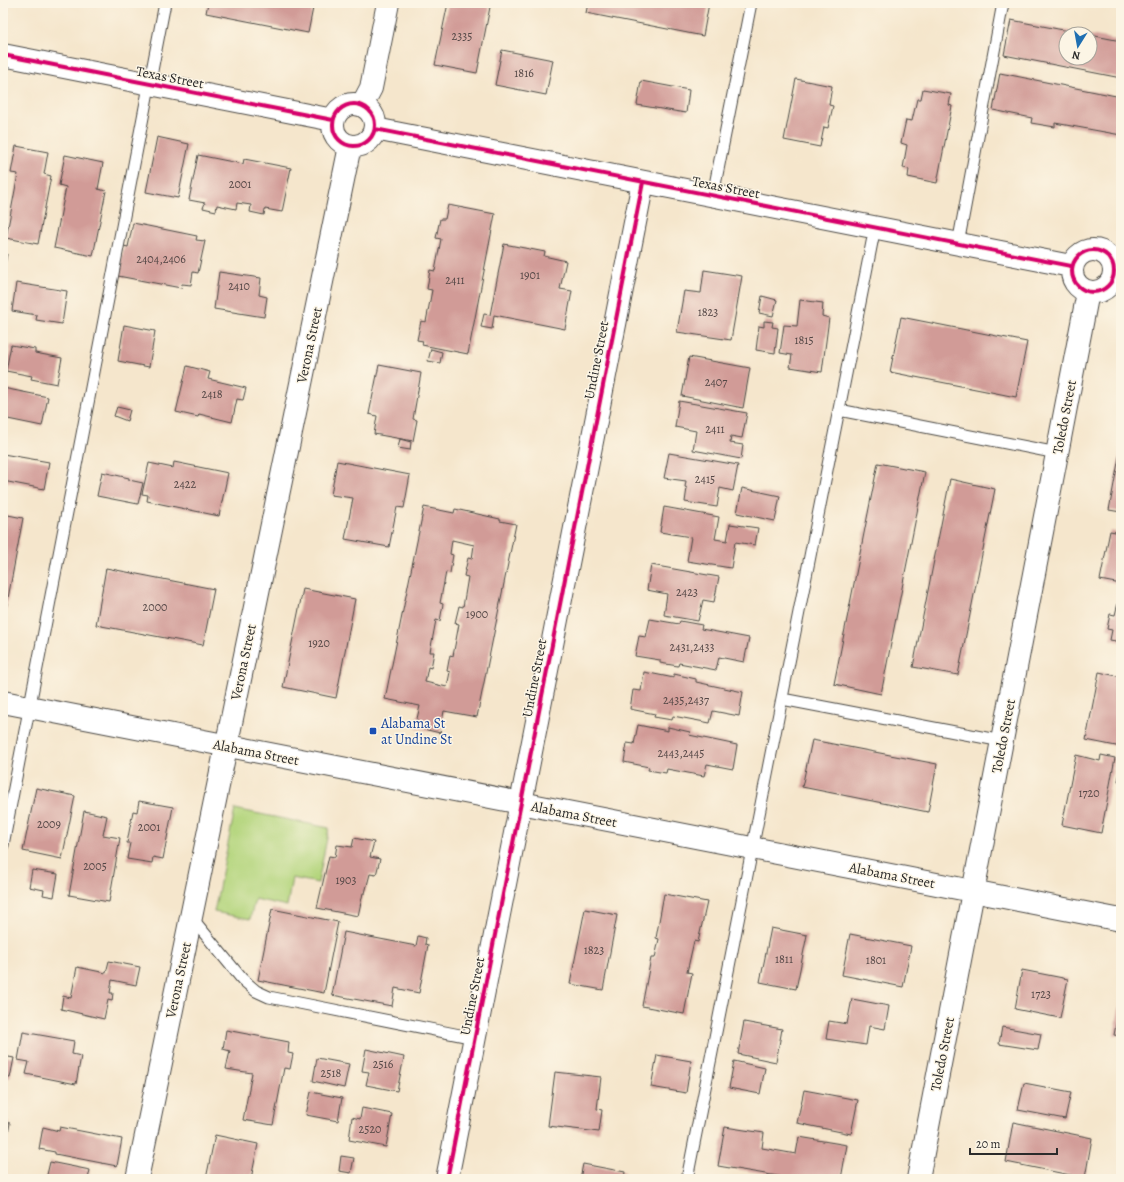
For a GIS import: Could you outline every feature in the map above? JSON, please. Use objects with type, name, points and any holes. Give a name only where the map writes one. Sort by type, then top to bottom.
[{"type":"street","points":[[362,105],[371,88],[388,3]]},
{"type":"street","name":"Texas Street","points":[[3,56],[333,120]]},
{"type":"street","points":[[355,103],[362,105],[369,109],[376,121],[373,135],[369,141],[363,145],[350,146],[344,144],[334,134],[333,120],[336,113],[348,104],[355,103]]},
{"type":"street","name":"Texas Street","points":[[375,129],[1071,266]]},
{"type":"street","name":"Verona Street","points":[[137,1179],[350,146]]},
{"type":"street","name":"Undine Street","points":[[447,1179],[643,182]]},
{"type":"street","points":[[1093,250],[1101,251],[1112,261],[1118,276],[1102,291],[1088,292],[1082,290],[1073,280],[1071,266],[1079,254],[1093,250]]},
{"type":"street","name":"Toledo Street","points":[[918,1179],[1088,292]]},
{"type":"street","name":"Alabama Street","points":[[3,702],[521,804],[974,890],[1121,920]]},
{"type":"lane","points":[[3,845],[165,3]]},
{"type":"lane","points":[[713,195],[751,3]]},
{"type":"lane","points":[[958,244],[1003,3]]},
{"type":"lane","points":[[686,1179],[875,227]]},
{"type":"lane","points":[[839,410],[1057,453]]},
{"type":"lane","points":[[782,699],[1002,741]]},
{"type":"lane","points":[[191,917],[242,979],[256,991],[269,997],[475,1038]]},
{"type":"green space","points":[[235,809],[329,828],[318,883],[292,878],[287,906],[255,899],[250,919],[214,912]]},
{"type":"building","points":[[208,3],[314,3],[308,33],[206,13]]},
{"type":"building","points":[[448,3],[470,3],[490,7],[477,73],[435,65]]},
{"type":"building","points":[[588,3],[709,3],[703,36],[586,13]]},
{"type":"building","points":[[1011,20],[1058,29],[1058,66],[1004,55]]},
{"type":"building","points":[[1098,37],[1121,41],[1121,78],[1060,66],[1098,66]]},
{"type":"building","points":[[502,50],[553,60],[546,95],[495,85]]},
{"type":"building","points":[[1000,73],[1121,97],[1121,135],[1055,123],[1055,127],[1031,123],[1032,118],[993,110]]},
{"type":"building","points":[[796,79],[832,86],[829,105],[833,106],[828,128],[824,127],[820,147],[784,140]]},
{"type":"building","points":[[641,81],[689,90],[686,113],[637,105]]},
{"type":"building","points":[[923,89],[951,94],[949,105],[952,106],[937,183],[908,177],[909,169],[903,168],[907,145],[901,143],[906,120],[912,121],[917,99],[921,99]]},
{"type":"building","points":[[157,137],[189,144],[178,198],[146,192]]},
{"type":"building","points":[[16,146],[48,152],[44,174],[51,176],[38,244],[6,238],[18,174],[11,173]]},
{"type":"building","points":[[65,155],[103,163],[98,189],[106,191],[93,256],[54,248],[66,187],[59,185]]},
{"type":"building","points":[[198,155],[243,164],[244,159],[291,168],[282,212],[265,209],[264,215],[250,212],[251,205],[237,203],[236,209],[217,205],[216,211],[203,208],[205,203],[189,200]]},
{"type":"building","points":[[448,205],[495,214],[468,354],[422,345],[423,341],[417,340],[421,321],[426,322],[432,290],[427,289],[430,270],[435,271],[441,239],[436,238],[440,219],[445,219]]},
{"type":"building","points":[[133,223],[197,236],[196,240],[205,241],[198,273],[193,272],[191,285],[182,284],[181,288],[118,276],[124,246],[128,247]]},
{"type":"building","points":[[504,244],[545,252],[544,256],[566,261],[560,289],[572,291],[565,329],[494,315],[492,329],[481,327],[484,314],[490,315]]},
{"type":"building","points":[[3,254],[7,254],[4,270],[3,270]]},
{"type":"building","points":[[704,270],[742,276],[731,340],[677,332],[684,291],[701,293]]},
{"type":"building","points":[[219,272],[261,278],[259,295],[267,297],[264,317],[214,309]]},
{"type":"building","points":[[16,283],[67,291],[62,324],[36,320],[37,315],[12,311]]},
{"type":"building","points":[[762,296],[777,300],[773,316],[759,313]]},
{"type":"building","points":[[800,300],[823,303],[822,316],[829,318],[822,372],[790,367],[792,355],[780,353],[784,325],[797,326]]},
{"type":"building","points":[[901,317],[1027,342],[1016,397],[890,372]]},
{"type":"building","points":[[764,321],[773,322],[772,327],[778,328],[775,353],[756,350],[759,326],[764,327]]},
{"type":"building","points":[[124,325],[155,331],[149,367],[118,361]]},
{"type":"building","points":[[11,345],[35,349],[35,353],[62,358],[57,384],[31,379],[32,376],[6,371]]},
{"type":"building","points":[[431,349],[442,352],[440,363],[428,361]]},
{"type":"building","points":[[689,357],[750,368],[743,408],[682,396]]},
{"type":"building","points":[[379,365],[421,373],[413,419],[417,420],[413,441],[374,434],[377,416],[369,414]]},
{"type":"building","points":[[187,366],[210,372],[208,379],[246,388],[243,400],[237,399],[232,422],[199,414],[198,417],[176,412]]},
{"type":"building","points":[[3,388],[48,397],[42,426],[3,418]]},
{"type":"building","points":[[679,401],[747,413],[742,438],[731,436],[730,443],[743,445],[741,459],[693,450],[696,431],[675,427]]},
{"type":"building","points":[[117,407],[130,410],[127,421],[114,416]]},
{"type":"building","points":[[400,439],[411,442],[410,450],[398,448]]},
{"type":"building","points":[[1121,452],[1121,512],[1109,510]]},
{"type":"building","points":[[669,453],[738,465],[733,491],[720,488],[717,507],[685,502],[687,488],[685,487],[686,481],[664,478]]},
{"type":"building","points":[[3,454],[49,462],[44,489],[3,481]]},
{"type":"building","points":[[337,461],[410,475],[404,508],[397,507],[389,547],[345,539],[353,498],[331,495]]},
{"type":"building","points":[[174,462],[228,473],[219,516],[147,501],[148,495],[142,494],[149,463],[173,468]]},
{"type":"building","points":[[878,463],[925,472],[881,694],[834,684]]},
{"type":"building","points":[[102,472],[129,478],[129,480],[143,483],[138,504],[97,496]]},
{"type":"building","points":[[950,479],[995,489],[958,675],[913,667]]},
{"type":"building","points":[[742,488],[780,496],[775,521],[737,513]]},
{"type":"building","points":[[424,507],[454,513],[455,509],[516,524],[477,717],[444,711],[440,733],[415,727],[420,706],[385,699]],"holes":[[[452,540],[474,545],[472,559],[468,558],[464,576],[468,577],[463,607],[459,606],[455,623],[459,624],[453,656],[450,655],[447,671],[450,672],[447,687],[425,682],[428,667],[431,668],[434,652],[430,652],[436,620],[440,621],[443,604],[440,603],[446,572],[450,573],[453,555],[450,554]]]},
{"type":"building","points":[[664,507],[719,517],[715,539],[727,541],[730,524],[758,528],[755,545],[735,542],[731,568],[687,561],[691,537],[660,532]]},
{"type":"building","points":[[3,514],[23,518],[6,609],[3,608]]},
{"type":"building","points":[[1110,531],[1121,533],[1121,584],[1100,580]]},
{"type":"building","points":[[651,565],[719,577],[714,602],[703,600],[698,621],[664,615],[667,594],[647,590]]},
{"type":"building","points":[[106,568],[214,589],[203,645],[96,625]]},
{"type":"building","points":[[303,589],[355,599],[336,698],[283,687]]},
{"type":"building","points":[[1119,599],[1121,600],[1121,642],[1110,640],[1112,630],[1107,629],[1110,614],[1115,615]]},
{"type":"building","points":[[650,619],[679,624],[680,621],[702,625],[701,629],[749,638],[744,662],[719,657],[716,670],[679,663],[678,666],[660,663],[660,660],[635,656],[639,636],[646,637]]},
{"type":"building","points":[[644,672],[674,678],[674,674],[696,679],[696,682],[743,692],[739,716],[713,711],[710,723],[673,716],[672,720],[654,717],[655,714],[630,709],[633,690],[641,691]]},
{"type":"building","points":[[1099,672],[1121,677],[1121,747],[1086,740]]},
{"type":"building","points":[[638,725],[668,731],[668,727],[690,732],[689,735],[737,745],[733,769],[707,764],[704,776],[667,769],[666,773],[648,770],[649,767],[624,762],[627,743],[634,744]]},
{"type":"building","points":[[812,740],[937,764],[928,812],[802,787]]},
{"type":"building","points":[[1076,755],[1100,761],[1101,755],[1115,758],[1101,833],[1062,825]]},
{"type":"building","points":[[1121,772],[1121,782],[1118,781]]},
{"type":"building","points":[[36,788],[75,796],[62,859],[23,851]]},
{"type":"building","points":[[139,801],[173,807],[163,859],[153,857],[152,863],[127,859],[130,843],[127,843],[133,811],[137,812]]},
{"type":"building","points":[[84,811],[107,816],[103,835],[120,838],[109,902],[69,895]]},
{"type":"building","points":[[354,838],[374,842],[370,857],[380,859],[376,875],[370,874],[365,893],[363,893],[358,916],[317,908],[329,856],[335,857],[337,845],[352,847]]},
{"type":"building","points":[[32,870],[58,874],[54,897],[43,895],[44,890],[29,887]]},
{"type":"building","points":[[664,894],[707,902],[698,942],[694,941],[687,972],[692,973],[684,1014],[642,1006],[651,958],[655,958],[659,939],[656,938]]},
{"type":"building","points":[[272,909],[338,922],[324,993],[258,980]]},
{"type":"building","points":[[585,909],[617,915],[603,990],[570,984]]},
{"type":"building","points":[[771,928],[807,935],[796,989],[760,982]]},
{"type":"building","points":[[344,932],[416,946],[418,936],[426,938],[425,944],[428,945],[419,993],[395,988],[392,1006],[332,995]]},
{"type":"building","points":[[850,934],[911,946],[903,987],[842,975]]},
{"type":"building","points":[[109,961],[140,967],[136,985],[112,980],[110,993],[113,993],[112,1001],[108,1000],[104,1019],[61,1009],[63,996],[71,998],[77,967],[106,973]]},
{"type":"building","points":[[1022,970],[1068,979],[1060,1018],[1015,1009]]},
{"type":"building","points":[[852,999],[889,1006],[885,1029],[869,1026],[866,1045],[826,1039],[829,1021],[847,1024]]},
{"type":"building","points":[[1121,1004],[1121,1036],[1114,1035]]},
{"type":"building","points":[[744,1022],[782,1029],[776,1062],[738,1054]]},
{"type":"building","points":[[1002,1027],[1041,1034],[1038,1050],[999,1044]]},
{"type":"building","points":[[226,1030],[289,1042],[288,1053],[293,1054],[290,1069],[284,1068],[273,1125],[243,1120],[252,1073],[226,1069],[230,1051],[223,1049]]},
{"type":"building","points":[[23,1032],[74,1041],[72,1054],[81,1056],[76,1084],[26,1074],[29,1062],[18,1060]]},
{"type":"building","points":[[366,1049],[404,1057],[397,1091],[366,1085],[369,1072],[362,1071]]},
{"type":"building","points":[[657,1055],[691,1061],[686,1093],[651,1087]]},
{"type":"building","points":[[3,1056],[14,1058],[10,1078],[3,1077]]},
{"type":"building","points":[[317,1058],[349,1064],[344,1088],[313,1081]]},
{"type":"building","points":[[734,1061],[765,1068],[760,1094],[729,1088]]},
{"type":"building","points":[[555,1072],[601,1077],[597,1109],[602,1110],[599,1132],[548,1126]]},
{"type":"building","points":[[1024,1083],[1071,1092],[1065,1119],[1018,1110]]},
{"type":"building","points":[[804,1090],[858,1100],[851,1134],[797,1123]]},
{"type":"building","points":[[311,1092],[342,1098],[338,1121],[306,1115]]},
{"type":"building","points":[[362,1108],[392,1114],[386,1147],[349,1140],[352,1117],[360,1119]]},
{"type":"building","points":[[3,1122],[10,1123],[6,1145],[3,1144]]},
{"type":"building","points":[[1013,1122],[1092,1138],[1085,1178],[1006,1162]]},
{"type":"building","points":[[43,1127],[59,1131],[60,1127],[122,1139],[117,1166],[55,1154],[55,1152],[39,1149]]},
{"type":"building","points":[[725,1127],[764,1133],[762,1148],[796,1154],[799,1137],[847,1145],[841,1179],[795,1179],[718,1166]]},
{"type":"building","points":[[215,1135],[258,1144],[251,1179],[206,1179]]},
{"type":"building","points":[[341,1156],[354,1158],[351,1173],[339,1171]]},
{"type":"building","points":[[50,1162],[90,1170],[88,1179],[46,1179]]},
{"type":"building","points":[[583,1164],[625,1172],[624,1179],[580,1179]]},
{"type":"building","points":[[338,1175],[353,1178],[353,1179],[337,1179]]},
{"type":"cycle path","points":[[3,55],[333,120]]},
{"type":"cycle path","points":[[350,104],[358,104],[366,107],[372,113],[375,125],[372,137],[366,143],[358,146],[350,146],[342,143],[336,137],[333,129],[333,121],[336,113],[342,107],[350,104]]},
{"type":"cycle path","points":[[375,129],[1071,266]]},
{"type":"cycle path","points":[[447,1179],[643,182]]},
{"type":"cycle path","points":[[1089,250],[1097,250],[1105,253],[1111,259],[1114,271],[1111,283],[1105,289],[1097,292],[1089,292],[1081,289],[1075,283],[1072,275],[1072,267],[1075,259],[1081,253],[1089,250]]},
{"type":"place","name":"Alabama St at Undine St","points":[[373,731]]}]
